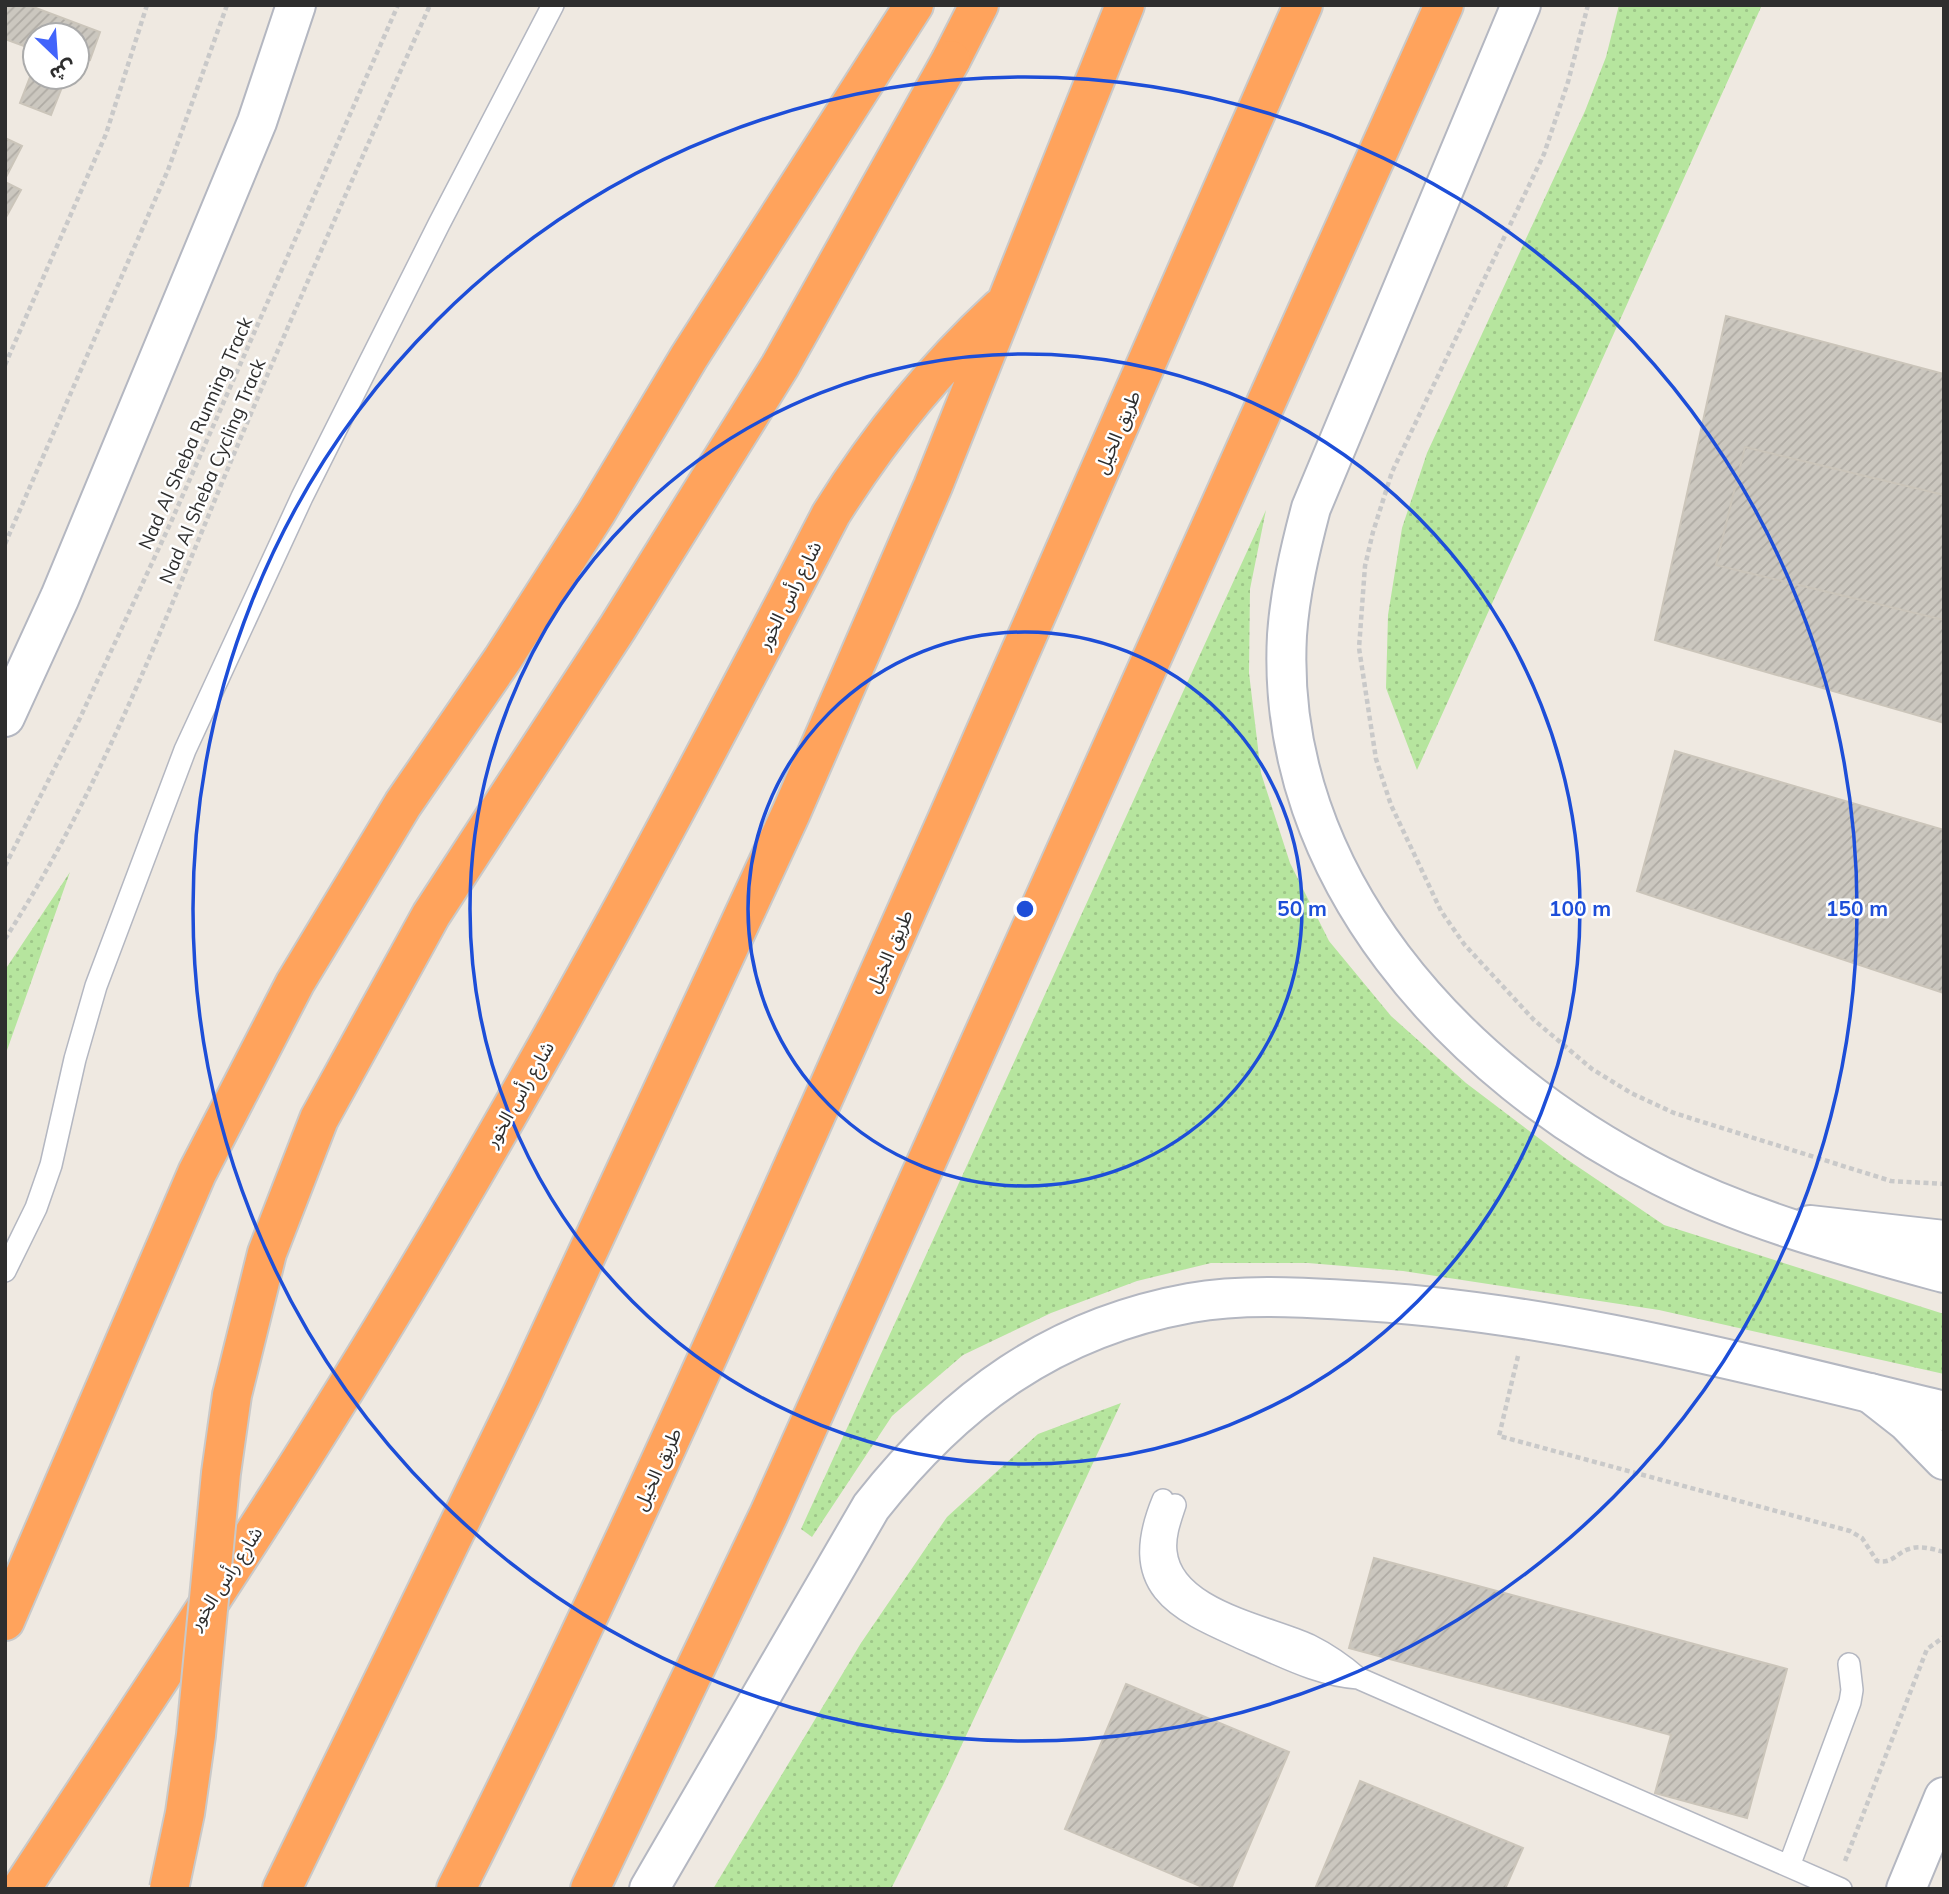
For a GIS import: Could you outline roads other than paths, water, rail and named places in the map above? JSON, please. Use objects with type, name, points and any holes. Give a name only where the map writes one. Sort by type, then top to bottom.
[{"type":"highway","points":[[5,1621],[197,1173],[295,983],[403,804],[502,660],[589,524],[689,357],[914,5]]},
{"type":"highway","points":[[169,1889],[185,1813],[196,1735],[221,1473],[232,1395],[267,1253],[319,1119],[431,915],[618,627],[780,366],[979,5]]},
{"type":"highway","points":[[282,1889],[523,1392],[790,813],[933,486],[1125,5]]},
{"type":"highway","name":"طريق الخيل","points":[[456,1889],[551,1702],[717,1336],[1039,614],[1303,5]]},
{"type":"highway","points":[[590,1889],[769,1514],[1444,5]]},
{"type":"highway","name":"شارع رأس الخور","points":[[21,1889],[289,1480],[445,1224],[626,904],[831,514],[868,455],[910,399],[958,347],[1009,299]]},
{"type":"street","points":[[5,717],[60,597],[257,122],[296,5]]},
{"type":"street","points":[[1521,5],[1311,508],[1295,572],[1287,636],[1289,701],[1298,766],[1317,829],[1344,888],[1379,943],[1422,994],[1468,1041],[1518,1085],[1612,1150],[1672,1181],[1821,1239],[1944,1273]]},
{"type":"street","points":[[1767,1220],[1944,1240]]},
{"type":"street","points":[[649,1889],[871,1507],[905,1463],[944,1423],[988,1388],[1035,1358],[1085,1334],[1138,1315],[1192,1302],[1256,1298],[1385,1302],[1633,1339],[1944,1411]]},
{"type":"street","points":[[1870,1393],[1907,1422],[1944,1460]]},
{"type":"street","points":[[1906,1889],[1944,1797]]},
{"type":"lane","points":[[5,1271],[36,1208],[51,1165],[75,1059],[96,986],[185,750],[302,497],[553,5]]},
{"type":"lane","points":[[1169,1502],[1166,1554],[1172,1572],[1182,1587],[1195,1599],[1326,1653],[1358,1678],[1838,1888]]},
{"type":"lane","points":[[1789,1866],[1850,1702],[1852,1690],[1849,1664]]}]
